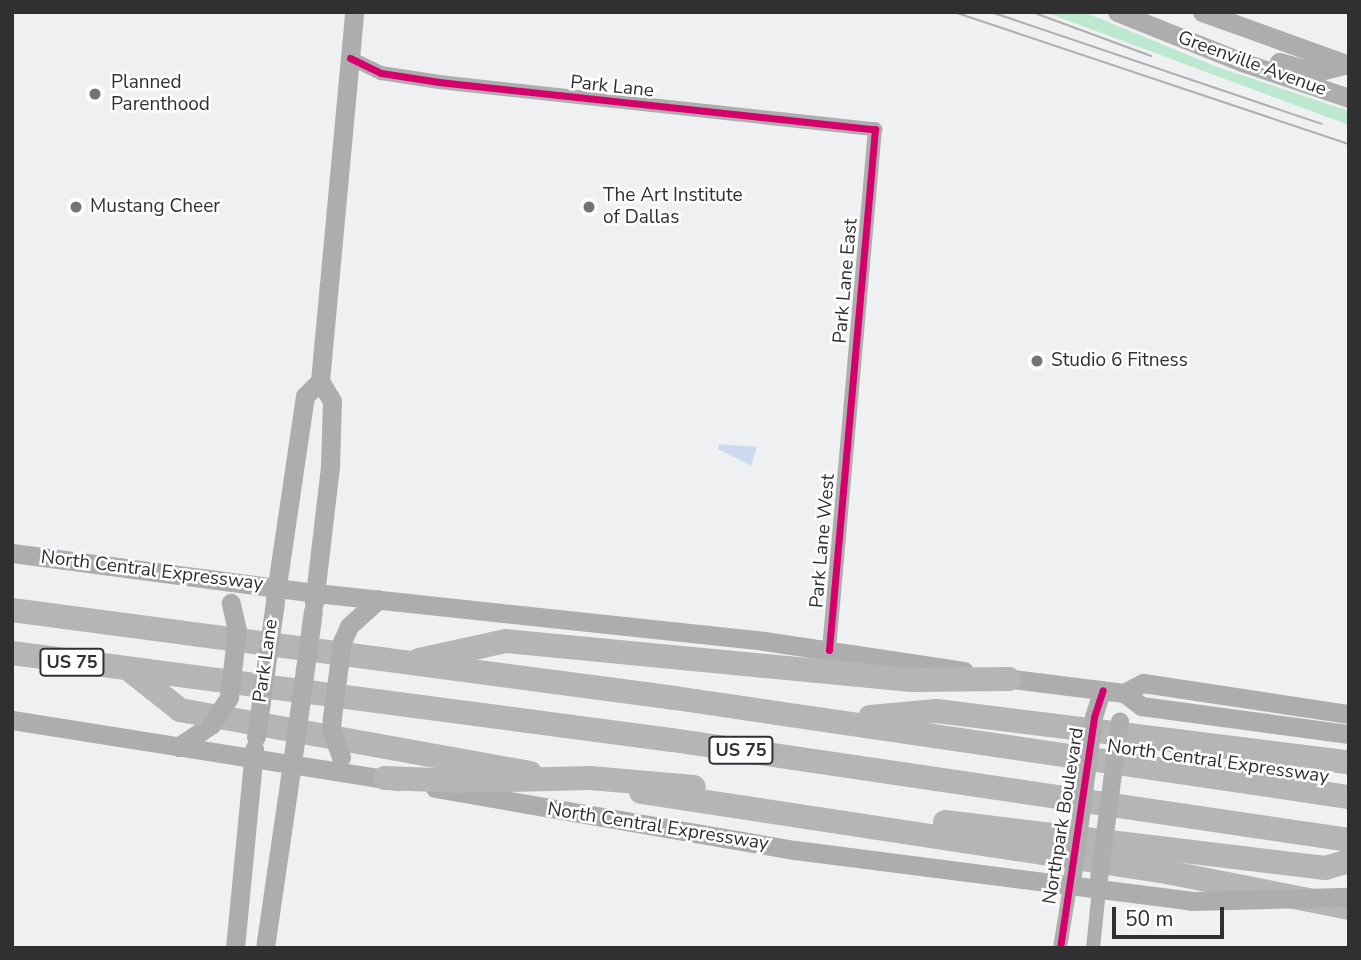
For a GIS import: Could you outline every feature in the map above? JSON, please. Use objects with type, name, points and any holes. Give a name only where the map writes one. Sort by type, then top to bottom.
[{"type":"highway","name":"North Central Expressway","points":[[12,610],[834,721],[1349,797]]},
{"type":"highway","points":[[401,664],[506,641],[914,680],[1009,678]]},
{"type":"highway","name":"US 75","points":[[12,653],[131,671],[672,740],[1349,840]]},
{"type":"highway","points":[[131,671],[180,710],[689,800],[1161,871],[1349,908]]},
{"type":"highway","points":[[834,721],[937,710],[1349,762]]},
{"type":"highway","points":[[385,778],[464,781],[590,778],[694,787],[1166,850],[1325,868],[1349,861]]},
{"type":"main road","name":"Park Lane","points":[[265,948],[314,602],[332,401],[320,381],[355,12]]},
{"type":"main road","name":"Greenville Avenue","points":[[1116,12],[1242,62],[1349,98]]},
{"type":"main road","name":"Greenville Avenue","points":[[1202,12],[1348,64]]},
{"type":"main road","points":[[1242,62],[1252,53],[1316,72],[1348,64]]},
{"type":"main road","name":"Park Lane","points":[[235,948],[252,761],[305,396],[320,381]]},
{"type":"main road","name":"North Central Expressway","points":[[12,553],[211,580],[314,602],[379,599],[829,650],[1124,693],[1141,706],[1349,734]]},
{"type":"main road","points":[[178,747],[211,725],[229,696],[237,630],[231,603],[211,580]]},
{"type":"main road","points":[[345,765],[331,730],[342,642],[349,626],[379,599]]},
{"type":"main road","name":"North Central Expressway","points":[[1124,693],[1143,683],[1349,714]]},
{"type":"main road","name":"North Central Expressway","points":[[12,720],[252,761],[292,766],[345,765],[385,778],[795,849],[1071,881],[1191,901],[1349,897]]},
{"type":"street","name":"Park Lane","points":[[350,58],[381,73],[439,82],[875,129]]},
{"type":"street","name":"Park Lane East","points":[[848,435],[875,129]]},
{"type":"street","name":"Park Lane West","points":[[829,650],[848,435]]},
{"type":"street","name":"Northpark Boulevard","points":[[1060,948],[1094,717],[1103,690]]},
{"type":"street","points":[[1093,948],[1124,693]]},
{"type":"green space","points":[[1045,12],[1084,12],[1217,67],[1349,111],[1349,125]]},
{"type":"water","points":[[719,444],[757,447],[751,466],[718,449]]},
{"type":"tram line","points":[[954,12],[1349,144]]},
{"type":"tram line","points":[[991,12],[1322,124]]},
{"type":"tram line","points":[[1032,12],[1151,56]]},
{"type":"cycle path","points":[[350,58],[381,73],[439,82],[875,129],[829,650]]},
{"type":"cycle path","points":[[1060,948],[1094,717],[1103,690]]},
{"type":"place","name":"Planned Parenthood","points":[[95,94]]},
{"type":"place","name":"Mustang Cheer","points":[[76,207]]},
{"type":"place","name":"The Art Institute of Dallas","points":[[589,207]]},
{"type":"place","name":"Studio 6 Fitness","points":[[1037,361]]}]
